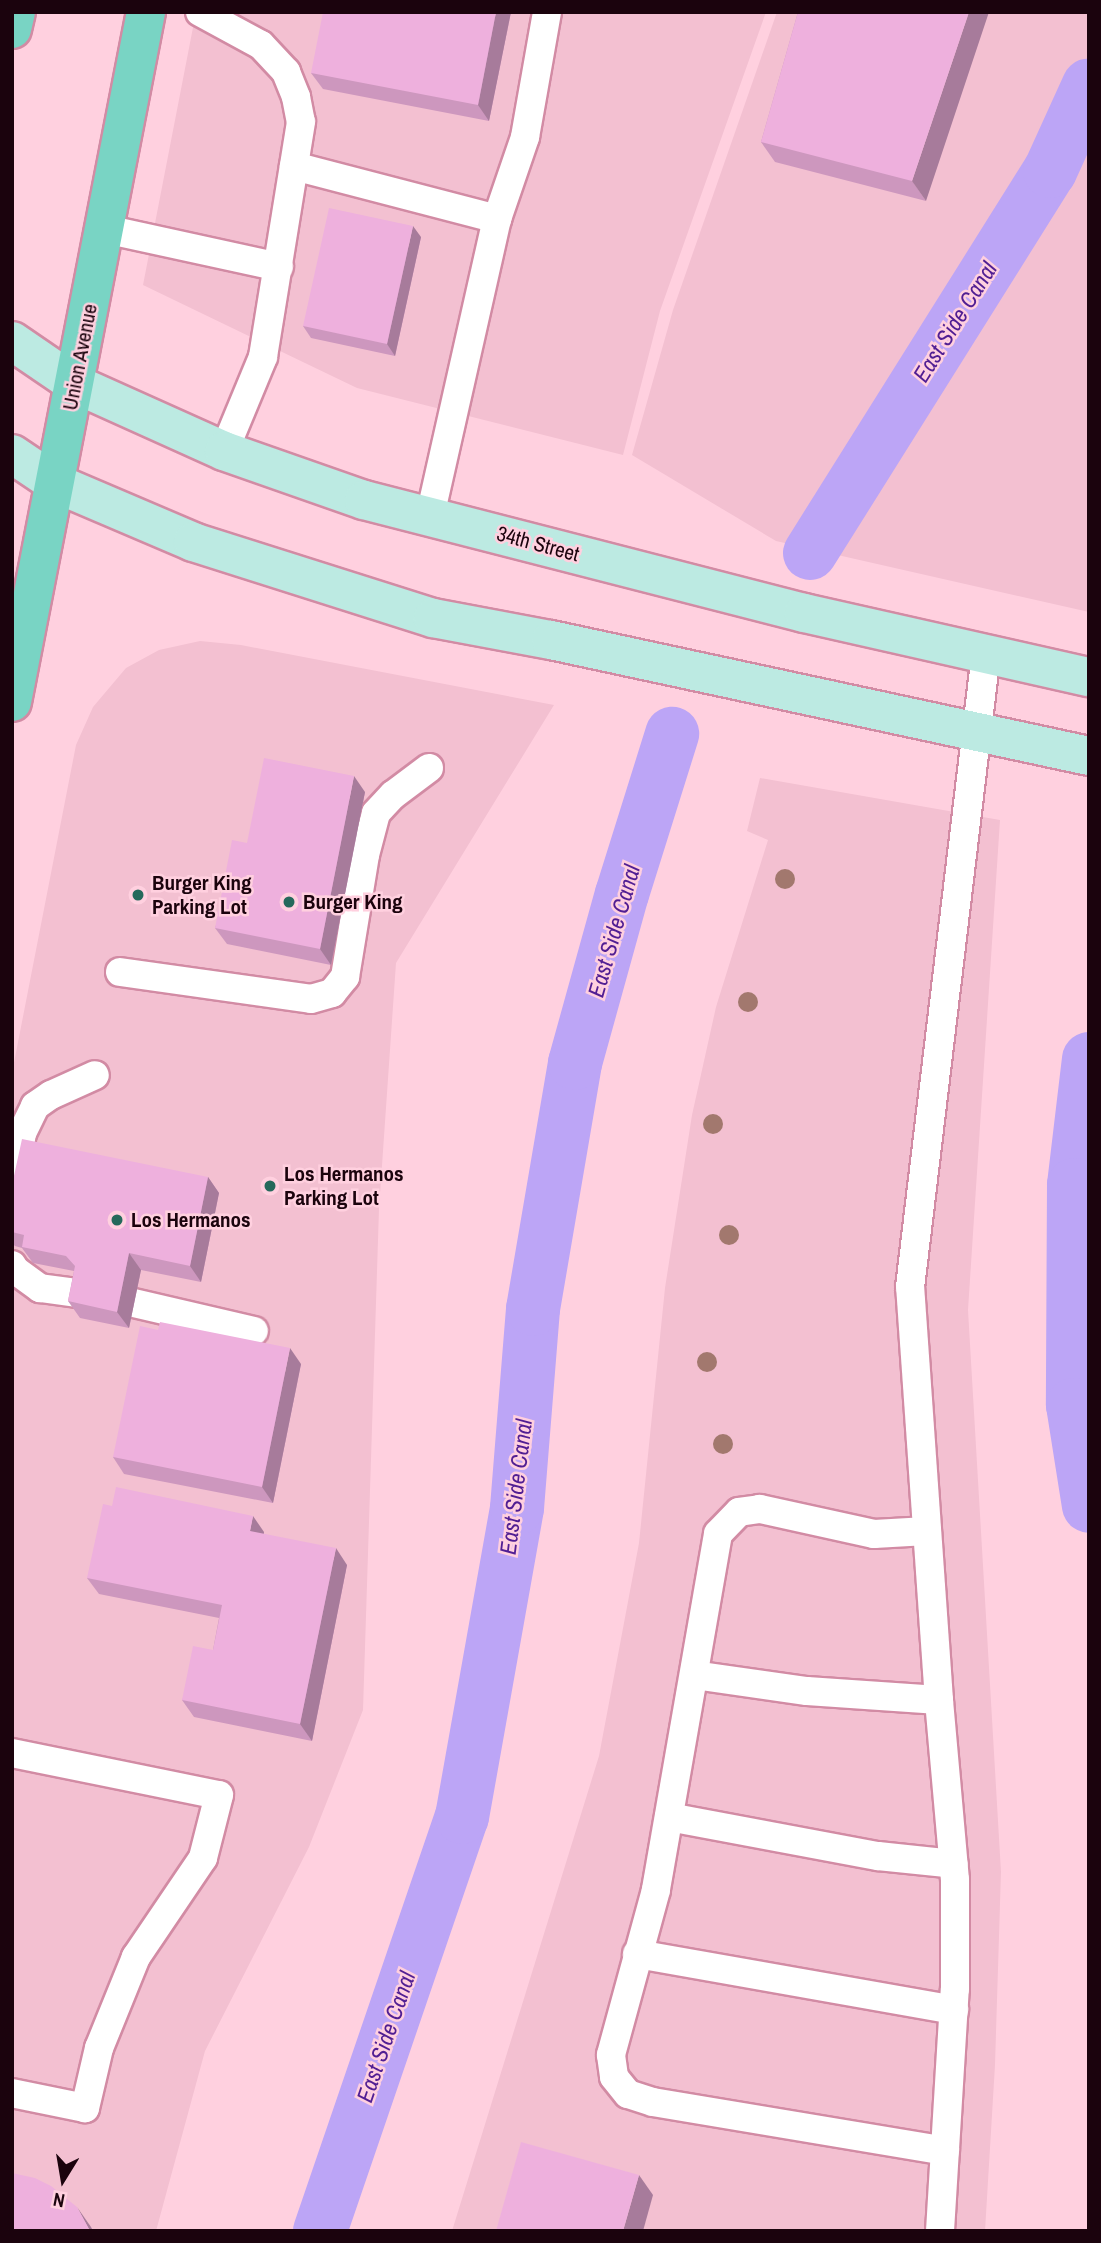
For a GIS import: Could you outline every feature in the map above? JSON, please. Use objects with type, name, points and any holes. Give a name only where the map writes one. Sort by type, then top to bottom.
[{"type":"main road","points":[[12,29],[16,12]]},
{"type":"main road","name":"Union Avenue","points":[[12,702],[146,12]]},
{"type":"street","name":"34th Street","points":[[12,341],[75,384],[224,451],[364,500],[804,613],[1089,677]]},
{"type":"street","points":[[12,454],[55,482],[193,542],[433,618],[551,640],[1089,757]]},
{"type":"lane","points":[[200,12],[261,45],[286,72],[296,97],[301,122],[264,357],[224,451]]},
{"type":"lane","points":[[430,516],[498,219],[525,137],[547,12]]},
{"type":"lane","points":[[294,166],[498,219]]},
{"type":"lane","points":[[104,229],[279,267]]},
{"type":"lane","points":[[940,2231],[954,2010],[954,1864],[939,1700],[910,1287],[986,654]]},
{"type":"lane","points":[[120,972],[311,999],[332,993],[345,977],[365,855],[376,813],[393,795],[429,768]]},
{"type":"lane","points":[[12,1191],[22,1133],[36,1106],[51,1094],[95,1075]]},
{"type":"lane","points":[[12,1265],[40,1288],[84,1294]]},
{"type":"lane","points":[[134,1303],[254,1331]]},
{"type":"lane","points":[[927,1531],[874,1534],[760,1509],[739,1512],[718,1534],[656,1890],[611,2055],[614,2077],[628,2094],[653,2102],[945,2151]]},
{"type":"lane","points":[[694,1675],[807,1691],[939,1700]]},
{"type":"lane","points":[[12,1753],[219,1795],[203,1858],[136,1957],[99,2048],[85,2108],[12,2093]]},
{"type":"lane","points":[[669,1817],[878,1856],[954,1864]]},
{"type":"lane","points":[[637,1954],[954,2010]]},
{"type":"shaded area","points":[[196,12],[766,12],[660,311],[623,455],[357,388],[143,285]]},
{"type":"shaded area","points":[[777,12],[1089,12],[1089,612],[776,541],[632,455],[673,310]]},
{"type":"shaded area","points":[[200,641],[241,645],[554,705],[396,963],[379,1209],[363,1710],[309,1847],[205,2051],[156,2231],[12,2231],[12,1073],[76,745],[93,707],[126,668],[159,650]]},
{"type":"shaded area","points":[[760,778],[1000,820],[968,1310],[1001,1872],[995,2065],[985,2231],[452,2231],[599,1756],[639,1543],[665,1288],[692,1115],[716,1007],[768,840],[747,831]]},
{"type":"building","points":[[323,12],[496,12],[478,105],[311,73]]},
{"type":"building","points":[[798,12],[969,12],[912,181],[761,142]]},
{"type":"building","points":[[329,208],[413,226],[387,344],[303,326]]},
{"type":"building","name":"Burger King","points":[[264,758],[354,776],[320,949],[215,928],[232,840],[247,843]]},
{"type":"building","name":"Los Hermanos","points":[[22,1139],[208,1177],[190,1266],[129,1253],[117,1312],[68,1301],[75,1266],[66,1256],[22,1247],[24,1235],[12,1232],[12,1185]]},
{"type":"building","points":[[160,1322],[290,1348],[262,1487],[113,1457],[140,1326],[158,1330]]},
{"type":"building","points":[[116,1487],[253,1516],[250,1531],[336,1548],[300,1724],[182,1700],[193,1646],[213,1650],[222,1605],[87,1578],[103,1504],[112,1506]]},
{"type":"building","points":[[521,2142],[639,2175],[623,2231],[496,2231]]},
{"type":"building","points":[[12,2173],[35,2178],[51,2186],[77,2207],[90,2231],[12,2231]]},
{"type":"waterway","name":"East Side Canal","points":[[810,553],[1050,171],[1089,85]]},
{"type":"waterway","name":"East Side Canal","points":[[320,2231],[462,1817],[517,1508],[533,1309],[575,1063],[622,894],[672,734]]},
{"type":"waterway","points":[[1089,1059],[1074,1185],[1073,1405],[1089,1506]]},
{"type":"place","name":"Burger King Parking Lot","points":[[138,895]]},
{"type":"place","name":"Burger King","points":[[289,902]]},
{"type":"place","name":"Los Hermanos Parking Lot","points":[[270,1186]]},
{"type":"place","name":"Los Hermanos","points":[[117,1220]]}]
